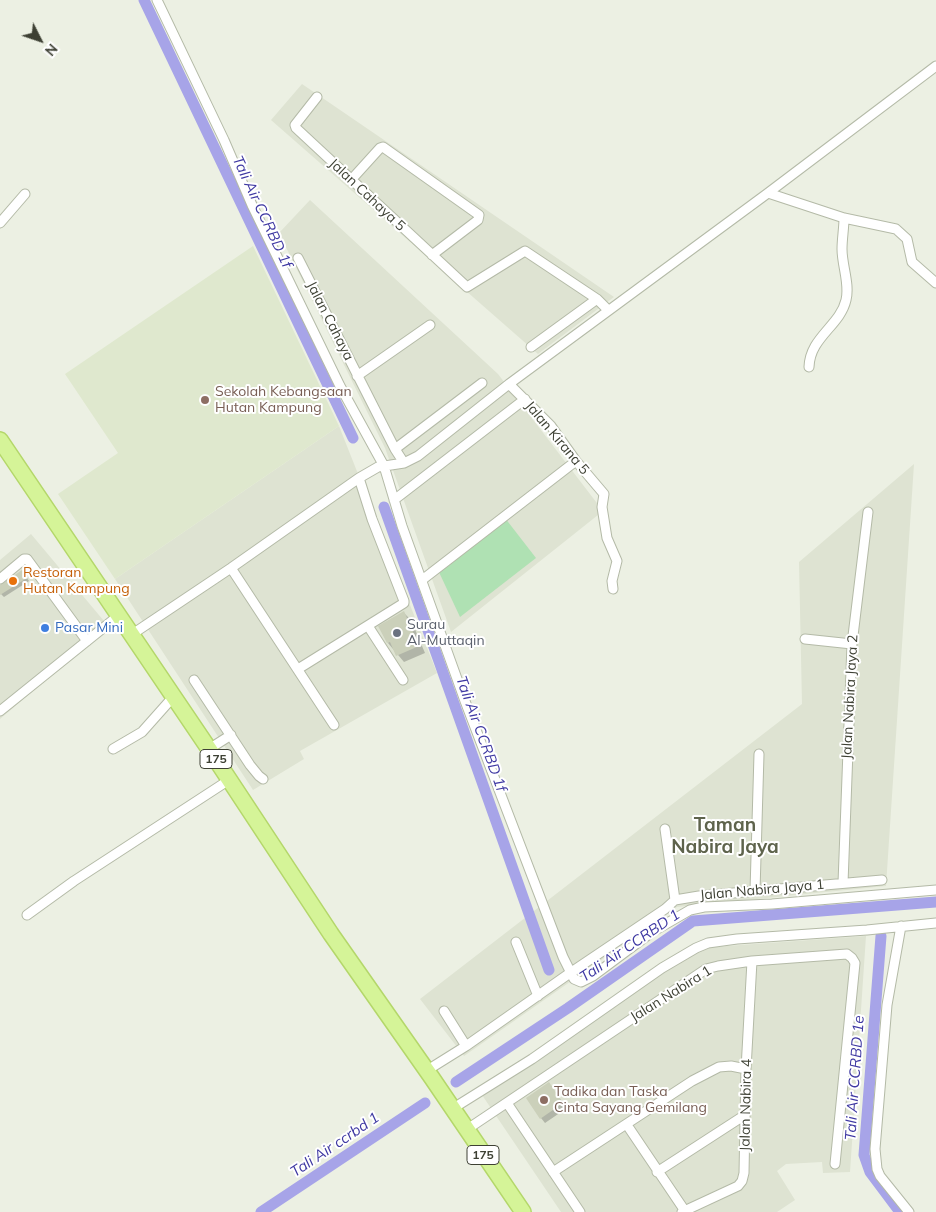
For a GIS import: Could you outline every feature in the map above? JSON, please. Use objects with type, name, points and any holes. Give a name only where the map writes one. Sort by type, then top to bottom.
[{"type":"main road","name":"175","points":[[0,440],[174,696],[331,934],[523,1212]]},
{"type":"street","points":[[157,0],[224,140],[252,204],[340,386],[384,466],[402,526],[466,701],[570,973],[578,982],[586,980],[652,932],[690,910],[704,907],[772,904],[936,890]]},
{"type":"street","points":[[132,634],[359,478],[378,467],[404,463],[418,456],[509,384],[768,193],[936,66]]},
{"type":"street","name":"Jalan Cahaya 5","points":[[316,97],[295,127],[467,287],[525,251],[597,299]]},
{"type":"street","points":[[351,180],[382,147],[479,215],[478,220],[432,255]]},
{"type":"street","points":[[768,193],[844,218],[900,232],[907,239],[912,262],[936,284]]},
{"type":"street","points":[[0,223],[25,194]]},
{"type":"street","points":[[809,367],[810,353],[838,314],[846,299],[842,249],[844,218]]},
{"type":"street","name":"Jalan Cahaya","points":[[298,258],[404,463]]},
{"type":"street","points":[[531,347],[597,299],[608,310]]},
{"type":"street","points":[[358,376],[430,325]]},
{"type":"street","points":[[396,449],[482,383]]},
{"type":"street","name":"Jalan Kirana 5","points":[[509,384],[551,426],[576,462],[604,494],[602,507],[607,538],[617,561],[612,589]]},
{"type":"street","points":[[394,500],[525,399]]},
{"type":"street","points":[[422,580],[576,462]]},
{"type":"street","points":[[298,669],[402,606],[404,601],[372,519],[359,478]]},
{"type":"street","name":"Jalan Nabira Jaya 2","points":[[843,882],[852,644],[868,512]]},
{"type":"street","points":[[0,579],[24,559],[27,559],[87,641]]},
{"type":"street","points":[[230,568],[334,725]]},
{"type":"street","points":[[0,711],[118,616]]},
{"type":"street","points":[[368,626],[403,680]]},
{"type":"street","points":[[805,639],[852,644]]},
{"type":"street","points":[[194,680],[250,765],[264,779]]},
{"type":"street","points":[[113,749],[142,732],[174,696]]},
{"type":"street","points":[[209,749],[230,735]]},
{"type":"street","points":[[755,891],[759,754]]},
{"type":"street","points":[[27,915],[74,881],[229,780]]},
{"type":"street","points":[[665,829],[676,900]]},
{"type":"street","name":"Jalan Nabira Jaya 1","points":[[429,1074],[466,1046],[676,900],[693,896],[882,880]]},
{"type":"street","points":[[448,1103],[532,1059],[662,968],[708,943],[737,938],[936,923]]},
{"type":"street","points":[[901,926],[887,1005],[874,1149],[876,1169],[909,1212]]},
{"type":"street","points":[[516,942],[538,996]]},
{"type":"street","name":"Jalan Nabira 1","points":[[466,1130],[706,969],[752,961],[847,954],[854,963],[835,1164]]},
{"type":"street","name":"Jalan Nabira 4","points":[[684,1211],[730,1191],[742,1181],[744,1173],[746,1068],[752,961]]},
{"type":"street","points":[[444,1011],[466,1046]]},
{"type":"street","points":[[553,1172],[692,1081],[719,1067],[746,1068]]},
{"type":"street","points":[[507,1103],[580,1212]]},
{"type":"street","points":[[658,1172],[745,1115]]},
{"type":"street","points":[[627,1125],[684,1211]]},
{"type":"shaded area","points":[[302,84],[614,297],[538,354],[271,120]]},
{"type":"shaded area","points":[[310,200],[498,374],[603,511],[451,632],[385,448],[279,233]]},
{"type":"shaded area","name":"Sekolah Kebangsaan Hutan Kampung","points":[[253,246],[339,426],[115,579],[58,494],[118,453],[65,374]]},
{"type":"shaded area","points":[[339,426],[437,673],[300,751],[304,759],[253,790],[115,579]]},
{"type":"shaded area","name":"Taman Nabira Jaya","points":[[914,464],[886,886],[677,907],[464,1056],[420,999],[802,704],[799,562]]},
{"type":"shaded area","points":[[31,534],[109,627],[0,719],[0,560]]},
{"type":"shaded area","points":[[866,936],[850,1172],[823,1173],[822,1162],[786,1164],[777,1171],[795,1200],[777,1212],[696,1212],[695,1210],[689,1212],[561,1212],[482,1095],[699,948]]},
{"type":"green space","points":[[505,518],[536,558],[460,617],[438,570]]},
{"type":"building","name":"Restoran Hutan Kampung","points":[[22,570],[27,578],[0,595],[0,585]]},
{"type":"building","name":"Surau Al-Muttaqin","points":[[404,611],[419,646],[396,656],[390,642],[387,643],[378,626]]},
{"type":"building","name":"Tadika dan Taska Cinta Sayang Gemilang","points":[[549,1082],[563,1103],[540,1119],[526,1098]]},
{"type":"waterway","name":"Tali Air CCRBD 1f","points":[[144,0],[353,438]]},
{"type":"waterway","name":"Tali Air CCRBD 1f","points":[[384,507],[549,970]]},
{"type":"waterway","name":"Tali Air CCRBD 1","points":[[456,1082],[568,1008],[693,921],[936,902]]},
{"type":"waterway","name":"Tali Air CCRBD 1e","points":[[881,936],[864,1155],[870,1172],[900,1212]]},
{"type":"waterway","name":"Tali Air ccrbd 1","points":[[261,1212],[425,1103]]},
{"type":"place","name":"Sekolah Kebangsaan Hutan Kampung","points":[[205,400]]},
{"type":"place","name":"Restoran Hutan Kampung","points":[[13,581]]},
{"type":"place","name":"Pasar Mini","points":[[45,628]]},
{"type":"place","name":"Surau Al-Muttaqin","points":[[397,633]]},
{"type":"place","name":"Tadika dan Taska Cinta Sayang Gemilang","points":[[544,1100]]},
{"type":"district","name":"Taman Nabira Jaya","points":[[725,836]]}]
